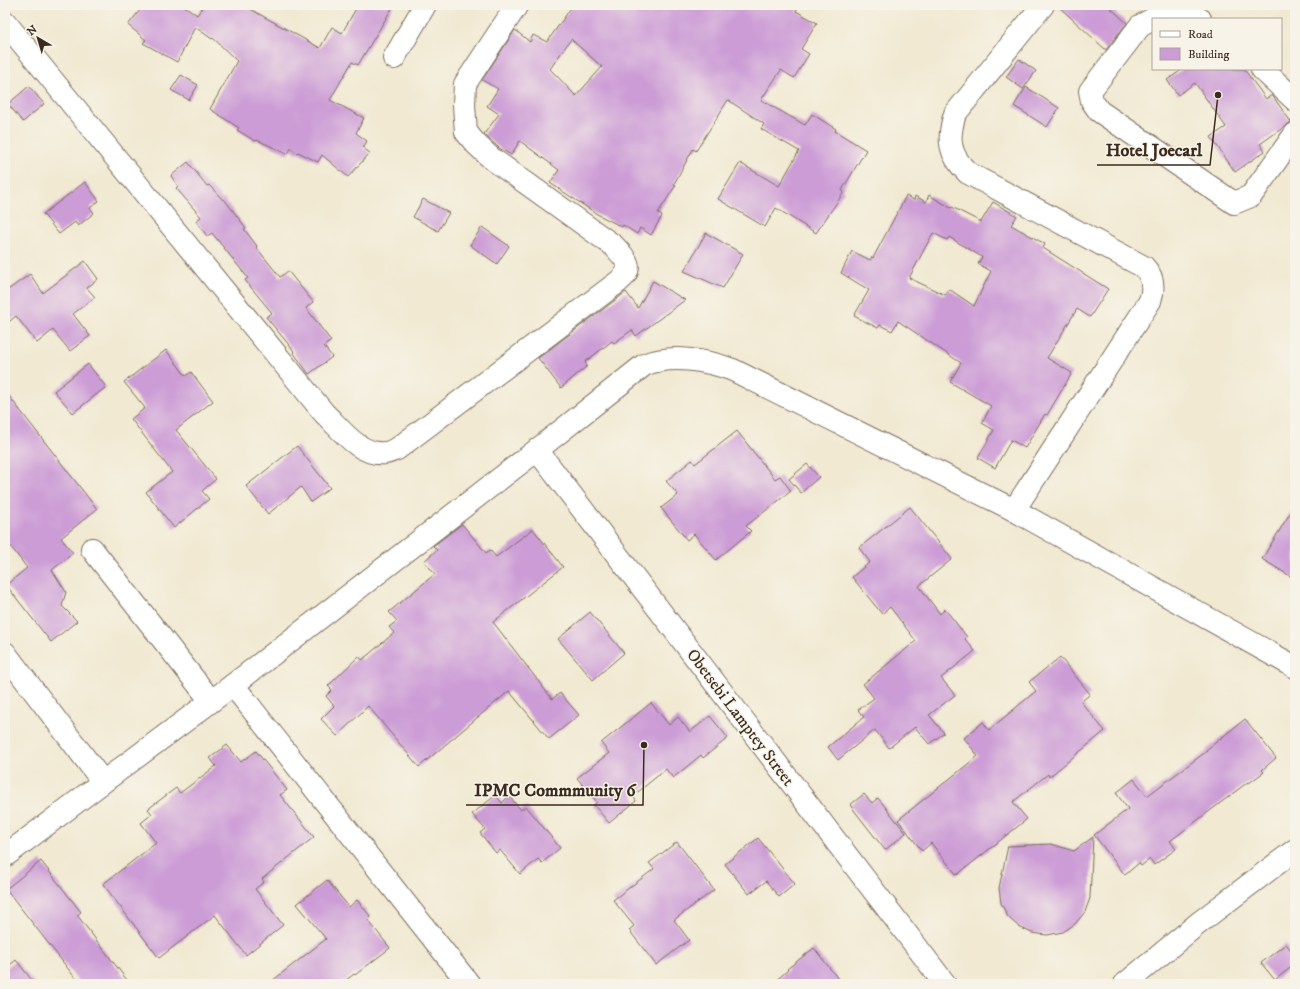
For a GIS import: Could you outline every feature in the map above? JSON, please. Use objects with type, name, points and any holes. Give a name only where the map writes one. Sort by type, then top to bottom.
[{"type":"street","points":[[394,58],[425,5]]},
{"type":"street","points":[[5,22],[324,413],[358,445],[370,452],[385,453],[397,449],[626,277],[628,272],[629,267],[627,262],[614,246],[491,158],[466,132],[464,105],[465,84],[517,5]]},
{"type":"street","points":[[1014,510],[1150,302],[1153,288],[1151,276],[1144,267],[968,173],[961,167],[953,153],[950,144],[951,130],[955,114],[1042,5]]},
{"type":"street","points":[[1155,18],[1159,16],[1186,14],[1197,18]]},
{"type":"street","points":[[1152,20],[1140,26],[1090,91],[1092,101],[1099,111],[1234,203],[1251,196],[1295,134]]},
{"type":"street","points":[[1263,70],[1295,100]]},
{"type":"street","points":[[5,856],[211,702],[537,450],[644,365],[661,360],[677,359],[697,361],[714,364],[733,370],[1014,510],[1295,666]]},
{"type":"street","name":"Obetsebi Lamptey Street","points":[[537,450],[945,984]]},
{"type":"street","points":[[92,549],[211,702]]},
{"type":"street","points":[[5,653],[103,782]]},
{"type":"street","points":[[233,685],[469,984]]},
{"type":"street","points":[[1125,984],[1200,922],[1295,850]]},
{"type":"building","points":[[144,5],[183,5],[197,15],[204,5],[243,5],[320,48],[332,27],[342,33],[358,5],[394,5],[358,65],[352,62],[330,100],[364,118],[356,133],[367,141],[363,148],[370,153],[348,177],[322,155],[318,162],[298,152],[297,153],[291,148],[288,154],[257,140],[255,141],[237,130],[239,128],[210,109],[237,61],[213,38],[212,39],[195,27],[177,62],[143,43],[146,40],[128,25]]},
{"type":"building","points":[[573,5],[799,5],[796,11],[817,23],[801,49],[809,54],[794,78],[781,70],[761,100],[805,125],[812,114],[836,129],[835,131],[866,150],[842,190],[844,192],[816,233],[776,208],[765,227],[718,199],[740,163],[779,186],[799,151],[761,129],[764,124],[728,100],[696,151],[693,149],[674,184],[676,185],[658,213],[662,216],[651,235],[640,228],[637,234],[623,225],[622,227],[597,214],[550,183],[559,170],[520,141],[511,155],[499,148],[484,134],[499,114],[487,106],[498,89],[482,80],[515,30],[530,42],[533,35],[547,42]],"holes":[[[571,39],[602,67],[576,96],[550,69]]]},
{"type":"building","points":[[1057,5],[1107,5],[1127,23],[1106,50]]},
{"type":"building","points":[[1019,59],[1036,71],[1023,89],[1006,77]]},
{"type":"building","points":[[1182,70],[1245,70],[1266,99],[1272,95],[1291,122],[1260,144],[1265,151],[1235,172],[1211,137],[1226,127],[1195,83],[1178,95],[1167,80]]},
{"type":"building","points":[[181,75],[198,85],[189,100],[171,90]]},
{"type":"building","points":[[29,86],[44,104],[23,122],[8,104]]},
{"type":"building","points":[[1026,87],[1059,108],[1047,127],[1014,106]]},
{"type":"building","points":[[188,162],[207,186],[209,185],[223,200],[224,199],[246,228],[244,229],[257,246],[256,247],[280,277],[288,271],[313,302],[306,308],[331,341],[324,346],[332,357],[309,374],[293,352],[294,351],[266,317],[272,313],[245,280],[248,278],[212,233],[207,236],[196,221],[201,217],[176,188],[178,186],[171,176]]},
{"type":"building","points":[[85,182],[99,201],[90,208],[94,213],[78,226],[75,222],[59,234],[43,214]]},
{"type":"building","points":[[929,195],[951,208],[952,207],[981,222],[993,202],[1017,216],[1011,225],[1045,244],[1043,248],[1108,289],[1090,317],[1077,309],[1047,358],[1072,373],[1047,415],[1045,414],[1025,448],[1011,440],[995,468],[978,458],[994,430],[982,423],[991,406],[950,382],[961,363],[898,321],[892,331],[880,325],[878,328],[854,316],[869,290],[841,273],[852,251],[870,260],[872,257],[873,258],[906,196],[914,200],[915,196],[926,202]],"holes":[[[933,233],[947,240],[949,237],[982,257],[978,264],[991,271],[974,306],[949,289],[945,295],[909,278]]]},
{"type":"building","points":[[423,199],[449,213],[438,231],[413,217]]},
{"type":"building","points":[[482,227],[509,246],[497,264],[470,245]]},
{"type":"building","points":[[706,233],[743,254],[723,288],[684,271]]},
{"type":"building","points":[[85,261],[98,279],[87,288],[95,297],[73,314],[90,336],[70,351],[53,330],[37,343],[16,316],[5,325],[5,292],[30,274],[43,293]]},
{"type":"building","points":[[653,281],[685,300],[636,336],[632,330],[614,343],[612,341],[585,362],[587,366],[561,388],[538,358],[626,292],[638,308]]},
{"type":"building","points":[[166,350],[186,376],[191,372],[213,401],[176,430],[216,479],[202,491],[209,499],[174,528],[146,492],[172,472],[131,419],[145,408],[124,382]]},
{"type":"building","points":[[88,364],[106,387],[73,413],[54,391]]},
{"type":"building","points":[[5,391],[97,509],[61,538],[73,553],[52,570],[66,592],[62,606],[77,621],[51,642],[6,585],[27,568],[5,539]]},
{"type":"building","points":[[737,431],[775,479],[780,476],[791,491],[746,526],[751,531],[716,560],[694,534],[687,540],[661,508],[678,495],[666,481],[692,460],[695,464]]},
{"type":"building","points":[[297,446],[330,488],[311,502],[301,487],[268,514],[246,486]]},
{"type":"building","points":[[807,464],[819,477],[801,493],[789,479]]},
{"type":"building","points":[[1295,505],[1295,579],[1262,559]]},
{"type":"building","points":[[910,507],[952,559],[919,586],[940,614],[945,609],[967,637],[965,639],[975,651],[941,678],[955,695],[929,715],[944,733],[929,744],[915,727],[889,748],[875,730],[838,760],[828,747],[864,717],[858,710],[874,698],[863,684],[916,641],[890,607],[882,614],[852,577],[870,562],[859,548]]},
{"type":"building","points":[[462,524],[486,553],[490,550],[496,557],[533,529],[563,567],[493,622],[552,699],[560,693],[579,715],[549,739],[509,691],[419,767],[368,706],[337,736],[321,719],[334,706],[326,696],[332,690],[328,686],[359,656],[362,660],[394,633],[389,627],[397,621],[389,612],[435,574],[424,561],[437,550],[433,546]]},
{"type":"building","points":[[590,612],[624,653],[593,680],[558,639]]},
{"type":"building","points":[[1060,657],[1090,694],[1081,702],[1105,731],[1049,777],[1048,774],[1013,802],[1027,819],[957,875],[931,843],[922,851],[898,820],[978,756],[964,738],[983,722],[989,730],[1036,691],[1029,682]]},
{"type":"building","points":[[651,703],[669,725],[678,717],[690,732],[710,716],[728,738],[703,758],[701,755],[673,778],[666,769],[633,796],[636,801],[609,823],[594,805],[597,802],[577,778],[609,753],[601,743]]},
{"type":"building","points":[[1245,719],[1276,758],[1262,770],[1264,772],[1249,783],[1248,782],[1170,841],[1176,849],[1154,865],[1150,859],[1141,866],[1139,863],[1125,875],[1094,835],[1128,809],[1116,793],[1134,779],[1147,796],[1207,751],[1206,750]]},
{"type":"building","points":[[227,745],[241,762],[256,751],[287,790],[280,795],[314,837],[262,879],[264,882],[255,889],[283,925],[246,955],[215,915],[159,958],[103,884],[156,843],[141,823],[152,814],[148,809],[176,788],[180,793],[216,766],[210,758]]},
{"type":"building","points":[[864,794],[872,803],[878,798],[906,833],[885,850],[850,805]]},
{"type":"building","points":[[496,795],[502,803],[509,796],[521,810],[526,806],[560,848],[542,863],[538,859],[520,874],[500,850],[496,853],[480,833],[485,829],[472,814]]},
{"type":"building","points":[[1093,837],[1090,898],[1085,912],[1075,924],[1063,932],[1047,935],[1032,933],[1019,927],[1008,917],[1001,903],[999,888],[1008,846],[1051,844],[1074,851]]},
{"type":"building","points":[[758,838],[795,884],[779,897],[766,881],[749,894],[725,864]]},
{"type":"building","points":[[677,842],[714,890],[674,920],[689,940],[656,965],[629,930],[634,926],[613,900],[654,869],[649,863]]},
{"type":"building","points":[[41,861],[81,912],[77,915],[130,984],[80,984],[6,889]]},
{"type":"building","points":[[327,880],[349,907],[357,900],[371,917],[368,920],[390,948],[341,984],[268,984],[326,939],[297,904]]},
{"type":"building","points":[[1286,944],[1295,955],[1295,964],[1275,980],[1261,963]]},
{"type":"building","points":[[814,948],[842,984],[772,984],[788,970],[787,969]]},
{"type":"building","points":[[16,960],[35,984],[5,984],[5,969]]},
{"type":"place","name":"Hotel Joecarl","points":[[1218,95]]},
{"type":"place","name":"IPMC Commmunity 6","points":[[644,745]]}]
